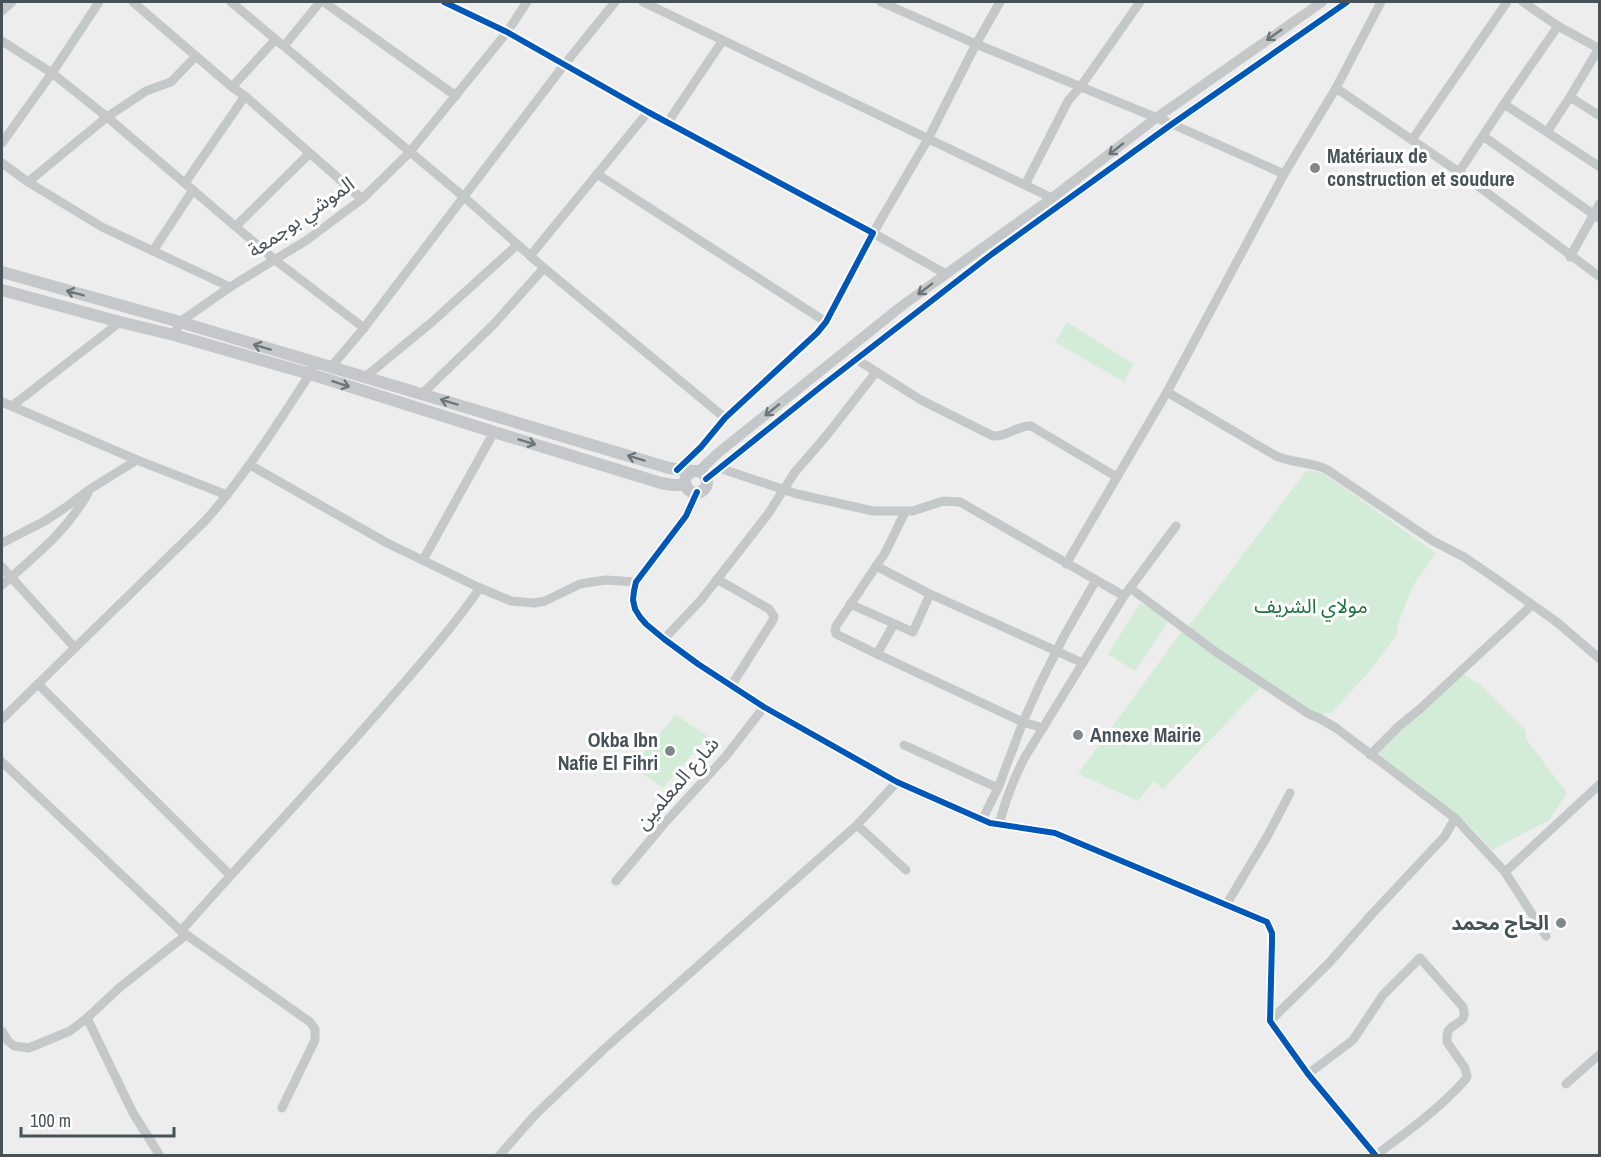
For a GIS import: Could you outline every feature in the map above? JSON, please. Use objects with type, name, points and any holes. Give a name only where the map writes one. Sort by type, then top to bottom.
[{"type":"main road","points":[[2,272],[180,322],[494,432],[661,483],[686,485]]},
{"type":"main road","points":[[2,290],[120,322],[312,368],[331,367],[677,470],[699,474]]},
{"type":"main road","points":[[689,473],[699,474],[705,488],[697,492],[689,490],[685,478],[689,473]]},
{"type":"street","points":[[2,11],[12,2]]},
{"type":"street","points":[[2,143],[99,2]]},
{"type":"street","points":[[133,2],[362,199]]},
{"type":"street","points":[[231,2],[464,197],[544,268],[725,418]]},
{"type":"street","points":[[284,46],[322,2],[456,96]]},
{"type":"street","points":[[444,2],[507,32],[648,112],[946,274]]},
{"type":"street","name":"الموشي بوجمعة","points":[[174,334],[180,322],[230,287],[307,240],[362,199],[410,153],[507,32],[528,2]]},
{"type":"street","points":[[331,367],[364,328],[564,65],[615,2]]},
{"type":"street","points":[[643,2],[1052,198]]},
{"type":"street","points":[[881,2],[976,44],[1172,124],[1284,174]]},
{"type":"street","points":[[677,470],[701,447],[725,418],[807,343],[826,322],[873,233],[928,139],[1000,2]]},
{"type":"street","points":[[1025,186],[1068,101],[1138,4],[1125,2]]},
{"type":"street","points":[[699,474],[718,453],[903,306],[1052,198],[1156,118],[1321,2],[1334,10]]},
{"type":"street","points":[[699,474],[719,468],[992,254],[1172,124],[1347,2]]},
{"type":"street","points":[[1066,564],[1167,392],[1284,174],[1336,88],[1381,2]]},
{"type":"street","points":[[1412,140],[1507,2]]},
{"type":"street","points":[[1523,2],[1558,26],[1599,48],[1547,132]]},
{"type":"street","points":[[1459,172],[1558,26]]},
{"type":"street","points":[[232,87],[275,39]]},
{"type":"street","points":[[668,122],[723,40]]},
{"type":"street","points":[[2,41],[52,73],[275,260],[364,328]]},
{"type":"street","points":[[28,182],[107,117],[146,91],[171,82],[196,56]]},
{"type":"street","points":[[1336,88],[1459,172],[1599,277]]},
{"type":"street","points":[[184,183],[245,96]]},
{"type":"street","points":[[1570,97],[1599,116]]},
{"type":"street","points":[[1504,104],[1599,167]]},
{"type":"street","points":[[530,256],[648,112]]},
{"type":"street","points":[[1483,136],[1596,217]]},
{"type":"street","points":[[236,226],[309,154]]},
{"type":"street","points":[[2,163],[28,182],[102,227],[230,287]]},
{"type":"street","points":[[597,174],[826,322]]},
{"type":"street","points":[[153,251],[193,190]]},
{"type":"street","points":[[1570,256],[1596,217],[1599,203]]},
{"type":"street","points":[[364,378],[432,322],[517,245]]},
{"type":"street","points":[[422,394],[494,324],[544,268]]},
{"type":"street","points":[[903,306],[912,315]]},
{"type":"street","points":[[12,406],[120,322]]},
{"type":"street","points":[[856,359],[921,400],[993,436],[1003,436],[1026,425],[1030,426],[1117,477]]},
{"type":"street","points":[[2,719],[205,521],[250,465],[312,368]]},
{"type":"street","points":[[664,639],[701,600],[768,514],[795,472],[876,372]]},
{"type":"street","points":[[1167,392],[1276,456],[1292,462],[1311,463],[1326,469],[1433,541],[1464,557],[1532,604],[1558,623],[1599,659]]},
{"type":"street","points":[[2,402],[137,460],[227,495]]},
{"type":"street","points":[[423,561],[494,432]]},
{"type":"street","points":[[2,543],[45,521],[90,489],[137,460]]},
{"type":"street","points":[[250,465],[387,543],[512,601],[535,603],[551,599],[580,584],[606,580],[636,582]]},
{"type":"street","points":[[719,468],[797,494],[873,511],[905,512],[943,501],[960,502],[1066,564],[1096,580],[1127,592],[1309,714],[1336,728],[1455,818],[1505,872],[1546,936]]},
{"type":"street","points":[[2,585],[62,532],[90,489]]},
{"type":"street","points":[[697,492],[686,516],[636,582],[633,600],[635,609],[646,624],[664,639],[764,707],[897,782],[982,820],[1055,833],[1267,922],[1272,942],[1270,1021],[1308,1074],[1376,1155],[1415,1127],[1448,1099],[1467,1077],[1465,1068],[1447,1042],[1448,1031],[1463,1019],[1465,1013],[1463,1007],[1420,958],[1383,995],[1353,1040],[1308,1074]]},
{"type":"street","points":[[905,512],[876,566],[836,626],[836,632],[877,654],[1023,722],[1043,728]]},
{"type":"street","points":[[999,824],[1016,774],[1043,728],[1127,592],[1176,526]]},
{"type":"street","points":[[876,566],[930,594],[1083,663]]},
{"type":"street","points":[[2,567],[75,648]]},
{"type":"street","points":[[717,579],[768,609],[774,616],[731,686]]},
{"type":"street","points":[[982,820],[998,788],[1023,722],[1056,651],[1096,580]]},
{"type":"street","points":[[2,1031],[14,1046],[29,1048],[70,1030],[87,1018],[183,933],[230,875],[339,758],[428,656],[480,588]]},
{"type":"street","points":[[850,604],[913,632],[930,594]]},
{"type":"street","points":[[1370,755],[1532,604]]},
{"type":"street","points":[[877,654],[894,624]]},
{"type":"street","points":[[38,684],[230,875]]},
{"type":"street","name":"شارع المعلمين","points":[[616,881],[683,802],[726,756],[764,707]]},
{"type":"street","points":[[904,745],[998,788]]},
{"type":"street","points":[[2,762],[183,933],[303,1017],[315,1029],[315,1040],[282,1108]]},
{"type":"street","points":[[499,1155],[534,1116],[603,1050],[857,825],[897,782]]},
{"type":"street","points":[[1505,872],[1599,784]]},
{"type":"street","points":[[1226,905],[1290,793]]},
{"type":"street","points":[[1270,1021],[1329,964],[1445,836],[1455,818]]},
{"type":"street","points":[[857,825],[906,870]]},
{"type":"street","points":[[87,1018],[132,1113],[160,1155]]},
{"type":"street","points":[[1566,1084],[1599,1054]]},
{"type":"green space","points":[[1067,322],[1133,364],[1124,382],[1055,342]]},
{"type":"green space","name":"مولاي الشريف","points":[[1307,470],[1323,473],[1436,553],[1414,584],[1399,621],[1397,634],[1370,671],[1331,713],[1311,712],[1261,687],[1163,789],[1154,781],[1138,801],[1078,774],[1182,631],[1188,627]]},
{"type":"green space","points":[[1140,603],[1169,620],[1135,671],[1108,654]]},
{"type":"green space","points":[[1465,675],[1482,686],[1526,731],[1526,739],[1567,793],[1549,820],[1492,850],[1467,823],[1388,767],[1379,754],[1383,746],[1459,677]]},
{"type":"green space","points":[[676,715],[708,736],[663,788],[632,766]]},
{"type":"cycle path","points":[[444,2],[507,32],[648,112],[873,233],[826,322],[817,333],[725,418],[701,447],[677,470]]},
{"type":"cycle path","points":[[706,479],[992,254],[1172,124],[1347,2]]},
{"type":"cycle path","points":[[697,492],[686,516],[636,582],[633,600],[635,609],[646,624],[698,664],[764,707],[897,782],[990,823],[1055,833],[1267,922],[1272,933],[1270,1021],[1308,1074],[1376,1156]]},
{"type":"place","name":"Matériaux de construction et soudure","points":[[1315,168]]},
{"type":"place","name":"Annexe Mairie","points":[[1078,735]]},
{"type":"place","name":"Okba Ibn Nafie El Fihri","points":[[670,751]]},
{"type":"place","name":"الحاج محمد","points":[[1561,923]]}]
